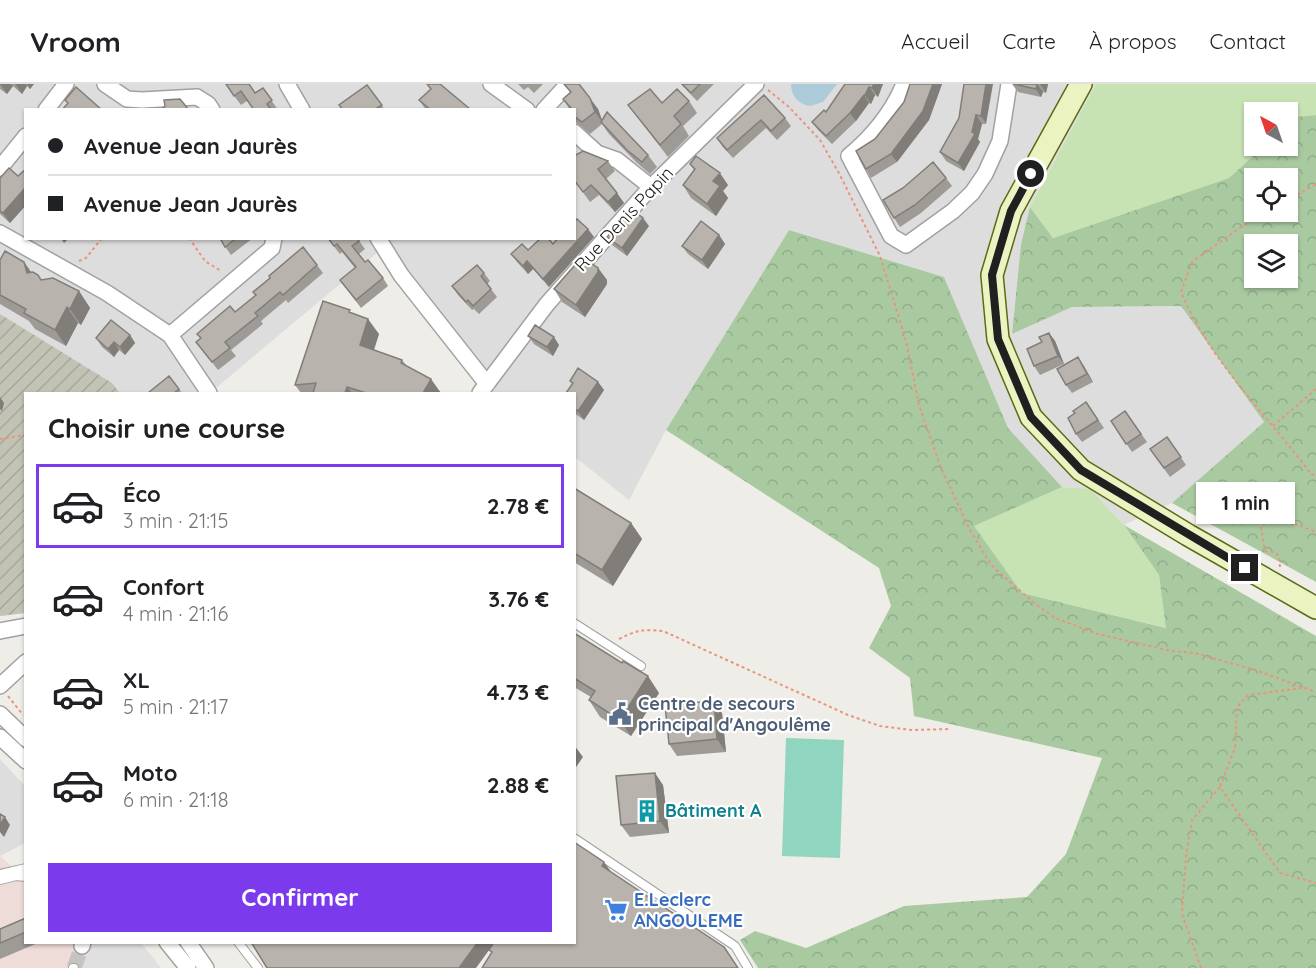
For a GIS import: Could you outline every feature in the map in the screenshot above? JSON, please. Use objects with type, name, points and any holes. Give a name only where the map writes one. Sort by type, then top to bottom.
[{"type":"main road","points":[[1081,84],[1011,211],[992,275],[998,339],[1031,417],[1081,470],[1188,535],[1316,608]]},
{"type":"street","points":[[48,108],[66,84]]},
{"type":"street","points":[[105,84],[127,99],[197,97],[211,108]]},
{"type":"street","points":[[287,84],[301,108]]},
{"type":"street","points":[[490,84],[524,108]]},
{"type":"street","points":[[546,108],[568,84]]},
{"type":"street","name":"Rue Denis Papin","points":[[483,388],[547,304],[651,187],[759,84]]},
{"type":"street","points":[[904,84],[896,104],[868,139],[849,156],[891,236],[906,245],[953,211],[972,193],[1000,141],[1009,84]]},
{"type":"street","points":[[576,134],[597,153],[617,160],[651,187]]},
{"type":"street","points":[[0,168],[24,138]]},
{"type":"street","points":[[0,233],[107,293],[170,335],[208,392]]},
{"type":"street","points":[[170,335],[272,248],[274,240]]},
{"type":"street","points":[[379,240],[390,259],[483,388]]},
{"type":"street","points":[[0,631],[24,626]]},
{"type":"street","points":[[3,690],[24,664]]},
{"type":"street","points":[[0,714],[24,737]]},
{"type":"street","points":[[0,737],[24,759]]},
{"type":"street","points":[[169,944],[188,968]]},
{"type":"street","points":[[189,944],[206,968]]},
{"type":"lane","points":[[576,624],[642,666]]},
{"type":"lane","points":[[576,839],[735,946],[748,968]]},
{"type":"lane","points":[[0,874],[24,868]]},
{"type":"lane","points":[[0,880],[16,876],[24,877]]},
{"type":"lane","points":[[240,944],[258,968]]},
{"type":"path","points":[[759,84],[789,107],[820,140],[880,256],[906,341],[919,405],[941,468],[969,528],[991,565],[1034,603],[1055,618],[1098,634],[1171,651],[1195,653],[1255,670],[1316,692]]},
{"type":"path","points":[[1298,195],[1316,184]]},
{"type":"path","points":[[1250,222],[1192,262],[1180,292],[1189,312],[1214,351],[1311,474],[1316,476]]},
{"type":"path","points":[[65,269],[70,264],[86,258],[100,240]]},
{"type":"path","points":[[190,240],[205,261],[219,270],[238,277]]},
{"type":"path","points":[[1273,426],[1316,389]]},
{"type":"path","points":[[0,439],[24,435]]},
{"type":"path","points":[[1273,584],[1281,564],[1279,556],[1274,552],[1264,551],[1261,526],[1275,516],[1316,532]]},
{"type":"path","points":[[609,645],[643,629],[663,631],[848,715],[880,726],[912,730],[951,729]]},
{"type":"path","points":[[1201,968],[1182,914],[1186,856],[1192,820],[1220,787],[1234,747],[1237,707],[1248,695],[1305,688]]},
{"type":"path","points":[[3,690],[24,715]]},
{"type":"path","points":[[1220,787],[1280,873],[1316,883]]},
{"type":"shaded area","points":[[0,84],[1096,84],[1030,207],[1021,244],[1012,334],[1072,307],[1181,306],[1264,422],[1172,503],[1124,525],[1090,489],[1062,487],[1008,429],[944,277],[789,230],[666,430],[629,500],[576,458],[576,392],[493,392],[383,248],[211,392],[24,392],[24,613],[0,616]]},
{"type":"shaded area","points":[[0,314],[112,383],[119,392],[24,392],[24,613],[0,616]]},
{"type":"shaded area","points":[[0,759],[24,785],[24,844],[0,856]]},
{"type":"shaded area","points":[[0,856],[20,874],[24,882],[24,944],[73,944],[89,949],[92,944],[142,944],[161,968],[0,968]]},
{"type":"shaded area","points":[[92,944],[142,944],[161,968],[83,968]]},
{"type":"green space","points":[[1096,84],[1316,84],[1316,115],[1298,117],[1298,102],[1244,102],[1244,156],[1253,156],[1229,178],[1053,238],[1030,207]]},
{"type":"green space","points":[[1316,115],[1316,582],[1172,503],[1264,422],[1181,306],[1072,307],[1012,334],[1021,244],[1030,207],[1053,238],[1229,178],[1253,156],[1298,156],[1298,117]]},
{"type":"green space","points":[[789,230],[944,277],[1008,428],[1062,487],[974,526],[1022,593],[1166,628],[1159,575],[1124,525],[1316,636],[1316,968],[758,968],[740,940],[755,931],[806,948],[904,906],[1027,897],[1066,854],[1102,758],[914,716],[910,678],[869,648],[891,606],[879,568],[666,430]]},
{"type":"green space","points":[[1062,487],[1090,489],[1124,525],[1159,575],[1167,628],[1022,593],[973,526]]},
{"type":"green space","points":[[786,738],[844,740],[840,858],[782,856]]},
{"type":"water","points":[[791,84],[837,84],[823,102],[810,106],[796,99]]},
{"type":"building","points":[[226,84],[249,84],[255,93],[263,88],[272,100],[267,104],[270,108],[253,108],[241,91],[234,96]]},
{"type":"building","points":[[427,84],[440,84],[469,108],[429,108],[419,100],[431,89]]},
{"type":"building","points":[[564,84],[579,84],[590,98],[595,112],[582,122],[576,118],[576,108],[571,108],[563,99],[571,92]]},
{"type":"building","points":[[682,84],[700,84],[691,93]]},
{"type":"building","points":[[845,84],[874,84],[872,88],[869,87],[850,113],[826,136],[812,122],[824,110],[826,112]]},
{"type":"building","points":[[910,84],[933,84],[923,111],[891,154],[866,169],[856,151],[875,139],[904,102]]},
{"type":"building","points":[[964,84],[986,84],[981,116],[976,115],[972,132],[975,134],[958,163],[940,152],[959,118]]},
{"type":"building","points":[[1014,84],[1037,84],[1036,89]]},
{"type":"building","points":[[367,85],[382,105],[377,108],[341,108],[339,105]]},
{"type":"building","points":[[76,87],[100,108],[64,108],[68,103],[65,100]]},
{"type":"building","points":[[650,89],[662,103],[677,89],[689,101],[674,116],[681,124],[660,145],[628,105]]},
{"type":"building","points":[[764,95],[785,118],[771,131],[761,120],[727,150],[717,138]]},
{"type":"building","points":[[180,99],[187,108],[163,108],[164,100]]},
{"type":"building","points":[[607,112],[648,155],[642,162],[627,150],[601,122]]},
{"type":"building","points":[[583,151],[608,161],[598,169],[617,193],[608,202],[591,185],[583,192],[576,183],[576,155]]},
{"type":"building","points":[[696,156],[720,173],[713,181],[720,186],[707,204],[683,185],[695,169],[690,164]]},
{"type":"building","points":[[933,162],[946,178],[915,205],[894,218],[883,200],[903,188]]},
{"type":"building","points":[[9,168],[18,176],[24,171],[24,189],[3,213],[0,211],[0,178]]},
{"type":"building","points":[[631,209],[643,218],[622,248],[607,237]]},
{"type":"building","points":[[576,220],[588,229],[543,279],[527,261],[523,266],[511,254],[522,244],[528,250],[539,240],[550,240],[553,244],[556,240],[576,240]]},
{"type":"building","points":[[701,221],[719,235],[702,260],[682,246]]},
{"type":"building","points":[[221,240],[234,240],[225,247]]},
{"type":"building","points":[[330,240],[358,240],[352,246],[383,278],[356,300],[340,280],[356,267],[337,244],[334,246]]},
{"type":"building","points":[[303,247],[317,265],[283,295],[280,292],[255,313],[258,316],[225,342],[230,348],[212,362],[196,342],[201,338],[197,334],[230,306],[235,312],[256,295],[253,292]]},
{"type":"building","points":[[5,251],[24,262],[27,273],[33,272],[41,280],[53,278],[79,291],[70,309],[67,307],[55,330],[24,313],[26,309],[0,295],[0,260]]},
{"type":"building","points":[[582,257],[598,268],[598,272],[576,305],[554,289]]},
{"type":"building","points":[[477,265],[484,273],[481,276],[491,289],[473,306],[468,300],[466,302],[452,286]]},
{"type":"building","points":[[323,301],[368,319],[360,345],[402,360],[401,363],[431,379],[424,392],[363,392],[347,387],[345,392],[313,392],[316,383],[295,385]]},
{"type":"building","points":[[111,320],[130,335],[120,347],[114,342],[108,349],[96,338]]},
{"type":"building","points":[[535,325],[554,337],[547,347],[528,336]]},
{"type":"building","points":[[1049,333],[1058,356],[1034,366],[1027,349],[1042,342],[1039,337]]},
{"type":"building","points":[[1078,357],[1087,374],[1066,385],[1057,369]]},
{"type":"building","points":[[578,368],[598,382],[578,411],[576,410],[576,392],[567,392],[573,383],[570,381]]},
{"type":"building","points":[[169,376],[179,389],[175,392],[149,392]]},
{"type":"building","points":[[1086,402],[1098,420],[1076,434],[1068,418],[1075,413],[1073,411]]},
{"type":"building","points":[[1125,411],[1141,434],[1126,444],[1111,421]]},
{"type":"building","points":[[1167,437],[1181,457],[1164,468],[1150,449]]},
{"type":"building","points":[[576,489],[631,523],[602,570],[576,554]]},
{"type":"building","points":[[576,634],[648,676],[620,720],[589,700],[595,691],[576,679]]},
{"type":"building","points":[[714,701],[717,739],[669,744],[665,705]]},
{"type":"building","points":[[655,773],[660,821],[621,825],[616,776]]},
{"type":"building","points":[[0,814],[5,817],[0,825]]},
{"type":"building","name":"E.Leclerc ANGOULEME","points":[[576,843],[604,862],[602,866],[724,947],[738,968],[482,968],[492,952],[489,950],[493,944],[576,944]]},
{"type":"building","points":[[24,919],[24,933],[0,943],[0,929]]},
{"type":"building","points":[[252,944],[477,944],[459,968],[267,968]]},
{"type":"tunnel","points":[[74,968],[82,946]]},
{"type":"place","name":"Centre de secours principal d'Angoulême","points":[[620,714]]},
{"type":"place","name":"Bâtiment A","points":[[647,811]]},
{"type":"place","name":"E.Leclerc ANGOULEME","points":[[616,910]]},
{"type":"route","points":[[1031,174],[1011,211],[992,275],[998,339],[1031,417],[1081,470],[1245,568]]}]
